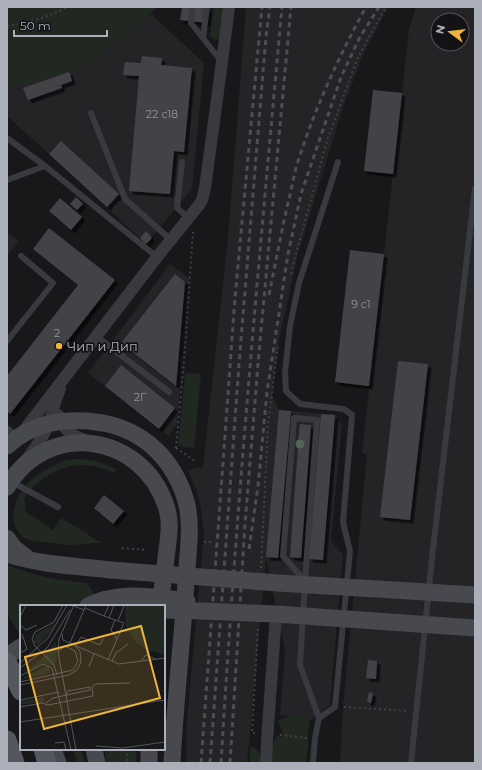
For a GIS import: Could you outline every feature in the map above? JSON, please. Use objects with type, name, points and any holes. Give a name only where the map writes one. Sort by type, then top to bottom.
[{"type":"main road","points":[[11,437],[33,428],[55,423],[79,421],[117,426],[129,430],[160,453],[171,466],[179,482],[186,503],[189,526],[182,632],[175,703],[172,763]]},
{"type":"main road","points":[[10,482],[28,462],[45,451],[62,445],[78,442],[104,446],[121,453],[138,464],[154,480],[165,503],[169,520],[160,605]]},
{"type":"main road","points":[[7,538],[14,548],[24,557],[32,561]]},
{"type":"main road","points":[[7,554],[32,561],[111,570],[278,583],[475,595]]},
{"type":"main road","points":[[91,605],[115,597],[152,596],[276,614]]},
{"type":"main road","points":[[165,610],[276,614],[475,628]]},
{"type":"main road","points":[[8,662],[20,649]]},
{"type":"main road","points":[[8,662],[20,684]]},
{"type":"main road","points":[[8,662],[20,689]]},
{"type":"main road","points":[[7,740],[15,763]]},
{"type":"main road","points":[[43,750],[47,763]]},
{"type":"main road","points":[[53,750],[58,763]]},
{"type":"main road","points":[[94,750],[97,763]]},
{"type":"main road","points":[[149,750],[149,763]]},
{"type":"street","points":[[11,437],[69,372],[156,257],[202,200],[205,188],[222,62],[228,7]]},
{"type":"street","points":[[69,372],[61,391],[61,406],[68,416],[79,421]]},
{"type":"street","points":[[10,482],[42,437],[55,423],[58,399],[69,372]]},
{"type":"street","points":[[55,423],[78,438],[96,444]]},
{"type":"street","points":[[266,763],[276,614]]},
{"type":"lane","points":[[192,7],[191,23],[222,62]]},
{"type":"lane","points":[[203,38],[207,7]]},
{"type":"lane","points":[[91,113],[125,199],[171,240]]},
{"type":"lane","points":[[7,138],[45,166],[156,257]]},
{"type":"lane","points":[[182,162],[177,208],[189,218]]},
{"type":"lane","points":[[319,718],[335,707],[350,551],[344,522],[352,415],[344,409],[300,404],[286,391],[285,373],[290,326],[299,283],[338,162]]},
{"type":"lane","points":[[7,180],[45,166]]},
{"type":"lane","points":[[412,763],[433,549],[475,188]]},
{"type":"lane","points":[[7,341],[53,282],[21,256]]},
{"type":"lane","points":[[96,336],[169,392]]},
{"type":"lane","points":[[305,581],[282,556],[294,418],[317,420],[300,665],[319,718],[312,763]]},
{"type":"lane","points":[[10,482],[58,507]]},
{"type":"path","points":[[7,26],[42,18],[67,7]]},
{"type":"path","points":[[176,448],[185,349],[193,230]]},
{"type":"path","points":[[172,444],[195,461]]},
{"type":"path","points":[[201,542],[211,542]]},
{"type":"path","points":[[122,548],[147,550]]},
{"type":"path","points":[[335,707],[416,712]]},
{"type":"path","points":[[126,750],[128,763]]},
{"type":"shaded area","points":[[7,7],[157,7],[146,19],[120,41],[106,51],[76,68],[61,75],[41,81],[26,85],[7,87]]},
{"type":"shaded area","points":[[214,7],[226,7],[220,39],[217,40],[213,39],[210,35]]},
{"type":"shaded area","points":[[246,7],[388,7],[363,55],[343,107],[298,253],[279,340],[272,394],[279,410],[335,415],[342,425],[331,541],[343,555],[330,705],[311,720],[280,715],[285,651],[266,558],[247,763],[186,763],[187,719],[204,534],[197,492],[188,470],[203,467],[228,238]]},
{"type":"shaded area","points":[[416,7],[475,7],[475,763],[340,763],[343,707],[367,454],[362,453],[409,29]]},
{"type":"shaded area","points":[[151,14],[204,63],[192,189],[146,244],[7,116],[7,87],[46,80],[90,60],[112,46]]},
{"type":"shaded area","points":[[7,233],[19,241],[7,256]]},
{"type":"shaded area","points":[[170,264],[189,278],[177,424],[168,436],[88,373]]},
{"type":"shaded area","points":[[185,373],[201,374],[194,448],[178,446]]},
{"type":"shaded area","points":[[78,459],[94,461],[106,465],[116,469],[115,473],[106,469],[88,465],[72,466],[56,471],[40,481],[28,493],[24,500],[26,512],[53,530],[61,518],[101,543],[70,545],[33,541],[23,537],[17,531],[14,523],[14,514],[19,495],[31,480],[43,471],[66,460]]},
{"type":"shaded area","points":[[7,565],[46,577],[87,583],[101,605],[20,605],[20,634],[7,614]]},
{"type":"shaded area","points":[[304,715],[308,717],[309,721],[308,752],[306,763],[271,763],[271,753],[274,742],[277,736],[281,737],[283,734],[278,722],[279,720],[290,716]]},
{"type":"shaded area","points":[[251,746],[259,753],[261,763],[250,763]]},
{"type":"shaded area","points":[[73,750],[81,750],[85,763],[77,763]]},
{"type":"shaded area","points":[[105,750],[136,750],[136,763],[106,763]]},
{"type":"building","points":[[182,7],[208,9],[207,23],[180,20]]},
{"type":"building","points":[[142,56],[162,58],[161,65],[192,68],[184,152],[174,151],[170,194],[129,191],[139,76],[123,75],[125,62],[141,63]]},
{"type":"building","points":[[69,72],[72,81],[61,85],[62,88],[28,100],[23,88]]},
{"type":"building","points":[[373,90],[402,93],[393,174],[364,171]]},
{"type":"building","points":[[61,141],[119,194],[107,207],[49,154]]},
{"type":"building","points":[[76,197],[83,204],[77,210],[70,204]]},
{"type":"building","points":[[60,198],[82,217],[71,230],[49,211]]},
{"type":"building","points":[[49,228],[115,280],[10,414],[7,411],[7,376],[78,285],[33,249]]},
{"type":"building","points":[[146,231],[152,238],[146,244],[140,238]]},
{"type":"building","points":[[350,250],[384,254],[369,386],[335,382]]},
{"type":"building","points":[[175,274],[185,282],[176,386],[121,343]]},
{"type":"building","points":[[398,361],[428,364],[410,520],[380,517]]},
{"type":"building","points":[[121,365],[175,408],[159,429],[105,386]]},
{"type":"building","points":[[279,410],[291,411],[278,558],[266,557]]},
{"type":"building","points":[[321,414],[335,415],[323,560],[309,559]]},
{"type":"building","points":[[300,424],[311,425],[301,558],[290,557],[298,447],[303,447],[303,441],[298,441]]},
{"type":"building","points":[[104,495],[124,511],[113,524],[94,508]]},
{"type":"building","points":[[368,660],[377,661],[376,679],[366,678]]},
{"type":"building","points":[[369,692],[373,693],[371,703],[367,702]]},
{"type":"railway","points":[[201,763],[235,298],[262,7]]},
{"type":"railway","points":[[210,763],[239,364],[266,36],[270,7]]},
{"type":"railway","points":[[221,763],[241,480],[282,7]]},
{"type":"railway","points":[[230,763],[245,524],[259,352],[291,7]]},
{"type":"railway","points":[[269,295],[295,172],[310,126],[327,86],[366,7]]},
{"type":"railway","points":[[249,549],[258,486],[267,392],[288,254],[301,194],[341,77],[360,37],[379,7]]},
{"type":"place","name":"Чип и Дип","points":[[59,346]]}]
